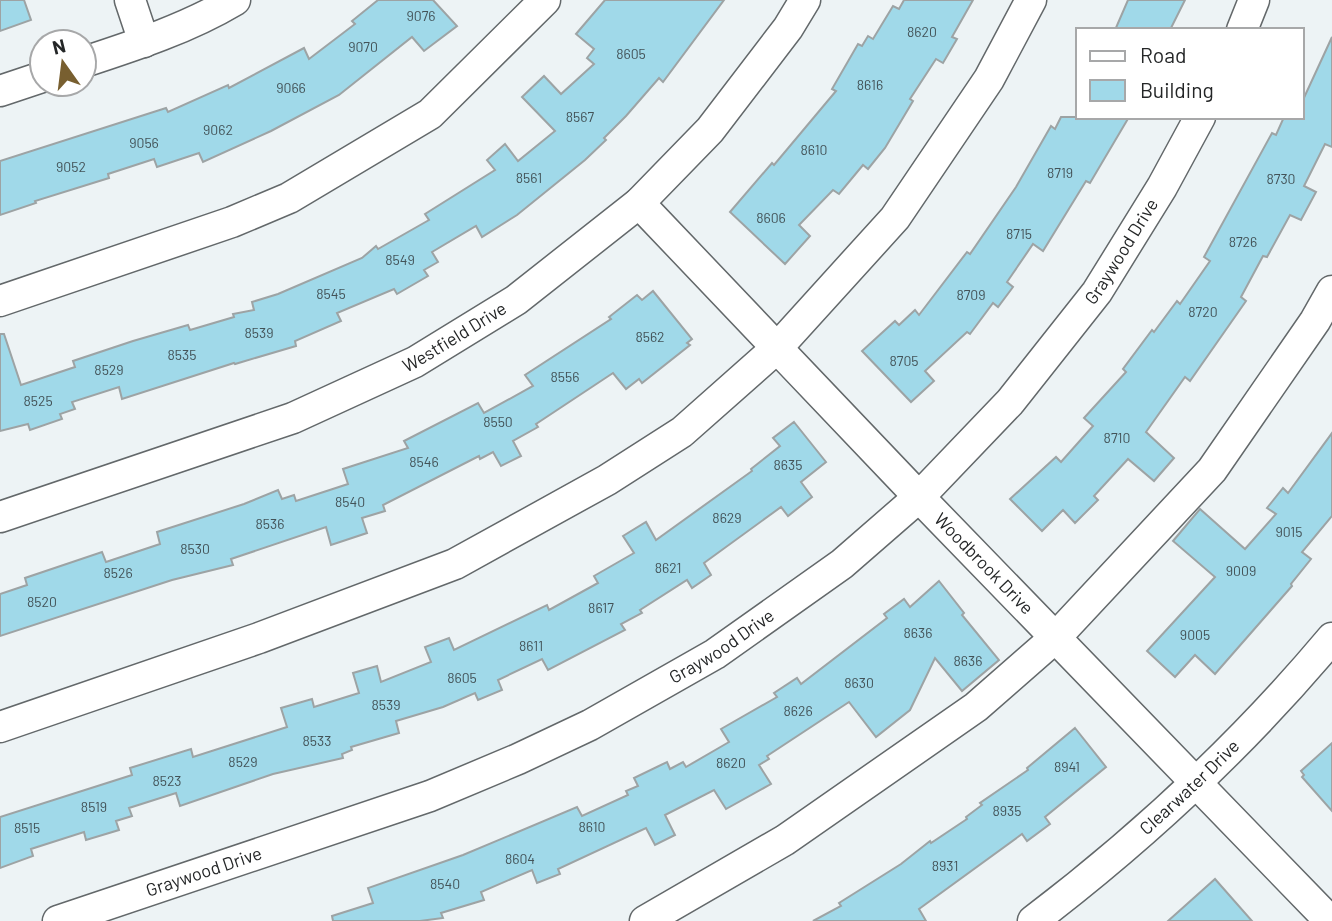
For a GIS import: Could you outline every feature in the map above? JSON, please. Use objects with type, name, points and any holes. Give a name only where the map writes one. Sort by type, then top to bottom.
[{"type":"street","points":[[130,0],[144,42]]},
{"type":"street","points":[[98,57],[209,15],[235,0]]},
{"type":"street","points":[[0,301],[232,222],[289,198],[430,114],[545,0]]},
{"type":"street","name":"Westfield Drive","points":[[0,517],[293,418],[415,362],[516,300],[639,203],[710,130],[788,28],[805,0]]},
{"type":"street","points":[[0,727],[259,638],[455,564],[607,480],[682,432],[778,347],[895,218],[989,79],[1031,0]]},
{"type":"street","points":[[1243,28],[1254,0]]},
{"type":"street","points":[[0,91],[28,82]]},
{"type":"street","name":"Graywood Drive","points":[[58,921],[430,796],[590,725],[715,654],[842,564],[919,497],[1010,402],[1097,292],[1162,187],[1199,119]]},
{"type":"street","name":"Woodbrook Drive","points":[[639,203],[919,497],[1330,921]]},
{"type":"street","points":[[645,921],[796,832],[976,707],[1056,637],[1212,470],[1315,321],[1332,291]]},
{"type":"street","name":"Clearwater Drive","points":[[1033,921],[1110,862],[1198,782],[1332,638]]},
{"type":"building","points":[[0,0],[24,0],[31,20],[0,31]]},
{"type":"building","points":[[378,0],[433,0],[457,26],[424,51],[412,37],[339,95],[271,131],[203,162],[199,153],[157,167],[154,159],[108,174],[109,178],[0,215],[0,161],[166,108],[168,112],[228,85],[229,88],[304,48],[309,59],[355,24],[352,21]]},
{"type":"building","points":[[605,0],[724,0],[663,82],[659,78],[604,138],[606,140],[517,215],[482,237],[476,226],[432,252],[438,262],[424,270],[428,276],[397,294],[394,289],[337,313],[341,321],[295,341],[296,346],[122,399],[119,387],[72,402],[75,409],[60,414],[62,419],[30,430],[28,424],[0,431],[0,334],[4,334],[21,385],[75,367],[73,361],[133,341],[188,325],[190,330],[234,317],[233,314],[254,310],[252,302],[278,294],[362,258],[376,246],[378,249],[429,220],[425,214],[495,170],[487,160],[505,144],[518,161],[555,131],[522,97],[544,76],[561,94],[594,64],[587,58],[594,49],[576,34]]},
{"type":"building","points":[[904,0],[973,0],[952,37],[957,39],[943,63],[936,59],[910,99],[913,101],[885,148],[868,169],[863,165],[839,194],[833,190],[799,225],[810,236],[785,264],[730,212],[772,163],[774,165],[836,91],[832,89],[858,44],[862,46],[868,36],[873,39],[893,6],[899,9]]},
{"type":"building","points":[[1128,0],[1185,0],[1171,28],[1116,28]]},
{"type":"building","points":[[1332,37],[1332,147],[1325,144],[1304,186],[1316,192],[1301,220],[1290,215],[1267,257],[1263,256],[1241,297],[1246,301],[1190,381],[1185,377],[1146,432],[1174,458],[1154,481],[1128,459],[1094,496],[1098,500],[1075,523],[1063,510],[1042,531],[1010,499],[1056,457],[1061,462],[1093,426],[1084,418],[1126,372],[1123,369],[1152,330],[1154,332],[1177,301],[1180,304],[1210,261],[1204,257],[1272,133],[1276,135],[1283,119],[1304,119],[1304,98]]},
{"type":"building","points":[[1061,117],[1128,119],[1090,183],[1086,181],[1043,251],[1033,244],[1007,282],[1013,287],[998,307],[993,303],[970,334],[967,332],[925,371],[934,381],[911,402],[862,351],[895,321],[899,325],[915,310],[919,315],[967,252],[970,254],[1016,187],[1051,126],[1055,129]]},
{"type":"building","points":[[653,291],[692,339],[687,343],[690,345],[642,383],[639,379],[626,389],[613,373],[536,424],[538,427],[513,441],[521,456],[501,466],[493,452],[480,459],[479,456],[383,505],[385,511],[362,518],[367,533],[331,545],[326,527],[231,559],[233,565],[172,580],[0,636],[0,594],[27,585],[25,578],[102,552],[106,562],[160,544],[157,532],[278,490],[282,499],[294,495],[296,501],[348,484],[343,469],[408,448],[404,441],[478,403],[484,413],[533,386],[525,375],[611,319],[609,317],[637,295],[642,300]]},
{"type":"building","points":[[794,422],[826,462],[801,482],[812,497],[788,516],[781,507],[704,563],[711,575],[692,588],[687,580],[640,610],[642,613],[621,624],[625,630],[548,670],[542,659],[498,680],[502,690],[478,700],[475,693],[443,707],[396,721],[399,733],[351,747],[352,750],[342,754],[343,758],[273,774],[180,806],[176,793],[129,808],[132,816],[116,821],[119,830],[86,840],[84,832],[31,849],[33,856],[0,868],[0,817],[132,775],[130,768],[191,749],[193,757],[287,727],[281,708],[312,699],[314,707],[359,693],[353,673],[377,666],[381,682],[431,662],[425,647],[449,638],[454,650],[547,605],[549,610],[598,583],[594,576],[634,553],[623,536],[646,522],[656,540],[752,471],[751,469],[780,446],[773,438]]},
{"type":"building","points":[[1332,433],[1332,516],[1302,552],[1311,559],[1292,586],[1215,674],[1195,655],[1175,677],[1147,651],[1215,577],[1173,541],[1200,509],[1245,549],[1276,514],[1267,508],[1283,488],[1288,493]]},
{"type":"building","points":[[939,581],[964,613],[962,615],[999,660],[962,691],[935,658],[910,710],[876,737],[849,702],[767,756],[769,759],[759,765],[771,784],[726,809],[714,790],[665,815],[675,835],[655,845],[646,828],[558,869],[560,874],[537,883],[532,870],[481,892],[484,900],[441,913],[443,918],[420,921],[333,921],[332,916],[373,903],[368,888],[463,855],[577,807],[582,816],[628,795],[626,791],[638,786],[634,778],[667,762],[670,769],[683,762],[686,767],[729,742],[721,729],[777,697],[774,693],[797,678],[801,684],[887,618],[884,614],[904,599],[910,607]]},
{"type":"building","points":[[1075,728],[1106,767],[1045,817],[1050,824],[1027,841],[1022,834],[919,909],[926,921],[813,921],[841,906],[839,903],[967,819],[966,817],[982,805],[980,803],[1028,770],[1027,768]]},
{"type":"building","points":[[1332,743],[1332,811],[1302,777],[1304,775],[1301,771]]},
{"type":"building","points":[[1215,879],[1252,921],[1168,921]]}]
